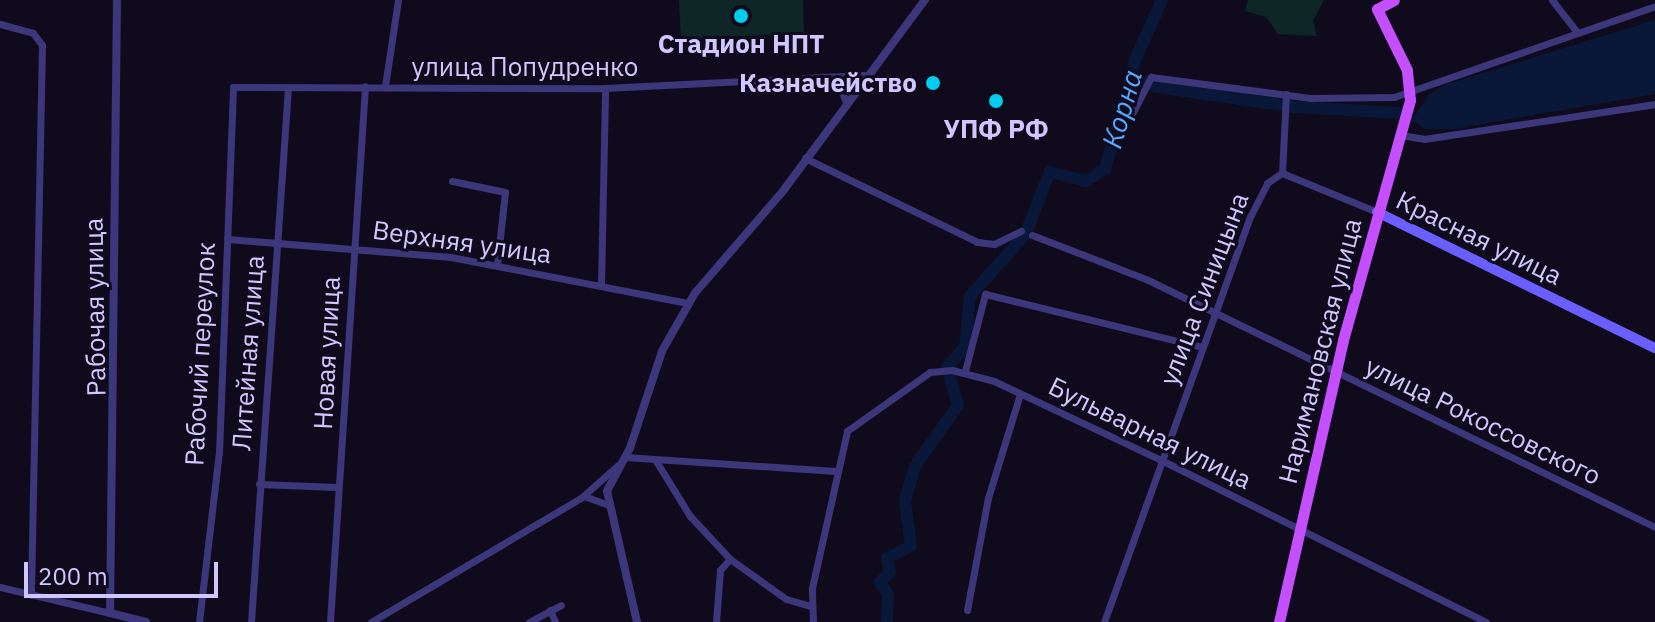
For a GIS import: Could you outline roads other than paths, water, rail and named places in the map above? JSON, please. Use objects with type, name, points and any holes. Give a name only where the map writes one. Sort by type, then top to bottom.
[{"type":"main road","points":[[1394,0],[1374,4],[1411,92]]},
{"type":"main road","name":"Наримановская улица","points":[[1279,622],[1335,372],[1411,92]]},
{"type":"main road","name":"Красная улица","points":[[1377,212],[1655,348]]},
{"type":"street","name":"Рабочая улица","points":[[110,613],[117,0]]},
{"type":"street","points":[[385,86],[398,0]]},
{"type":"street","points":[[371,622],[582,497],[618,465],[625,457],[656,364],[688,303],[805,158],[845,100],[925,0]]},
{"type":"street","points":[[1552,0],[1577,32]]},
{"type":"street","points":[[1132,114],[1145,83],[1286,102],[1378,98],[1411,92],[1655,7]]},
{"type":"street","points":[[0,24],[33,33],[42,45],[31,595]]},
{"type":"street","name":"улица Попудренко","points":[[233,87],[605,88],[864,75]]},
{"type":"street","points":[[832,78],[845,85],[845,100]]},
{"type":"street","name":"Новая улица","points":[[330,622],[365,86]]},
{"type":"street","name":"Рабочий переулок","points":[[199,622],[219,453],[233,87]]},
{"type":"street","name":"Литейная улица","points":[[251,622],[288,88]]},
{"type":"street","points":[[601,285],[605,88]]},
{"type":"street","name":"улица Синицына","points":[[1104,622],[1255,206],[1282,173],[1286,102]]},
{"type":"street","points":[[1400,135],[1468,134],[1655,104]]},
{"type":"street","points":[[805,158],[977,242],[994,244],[1021,231]]},
{"type":"street","name":"Красная улица","points":[[1282,173],[1377,212]]},
{"type":"street","points":[[452,181],[505,192],[497,265]]},
{"type":"street","name":"улица Рокоссовского","points":[[1032,235],[1215,313],[1655,527]]},
{"type":"street","name":"Верхняя улица","points":[[227,239],[353,248],[497,265],[688,303]]},
{"type":"street","points":[[965,371],[988,294],[1203,347]]},
{"type":"street","name":"Бульварная улица","points":[[836,471],[847,431],[865,411],[940,370],[965,371],[1161,460],[1486,622]]},
{"type":"street","points":[[967,610],[990,487],[1020,394]]},
{"type":"street","points":[[625,457],[836,471],[810,606],[813,622]]},
{"type":"street","points":[[656,461],[690,516],[730,559],[786,599],[810,606]]},
{"type":"street","points":[[618,465],[607,491],[637,622]]},
{"type":"street","points":[[259,484],[337,487]]},
{"type":"street","points":[[582,497],[609,505]]},
{"type":"street","points":[[716,622],[720,570],[730,559]]},
{"type":"street","points":[[0,587],[146,622]]},
{"type":"street","points":[[529,622],[561,605]]},
{"type":"street","points":[[550,610],[555,622]]},
{"type":"water","points":[[1655,20],[1655,94],[1454,129],[1425,129],[1412,120],[1429,94],[1447,84]]},
{"type":"waterway","name":"Корна","points":[[887,622],[888,595],[880,582],[890,573],[887,558],[911,546],[905,501],[915,466],[958,405],[947,367],[965,347],[970,296],[1025,235],[1050,172],[1086,181],[1105,169],[1135,60],[1162,0]]},
{"type":"waterway","points":[[1134,76],[1157,87],[1296,107],[1399,113]]},
{"type":"place","name":"Стадион НПТ","points":[[741,16]]},
{"type":"place","name":"Казначейство","points":[[933,83]]},
{"type":"place","name":"УПФ РФ","points":[[996,101]]}]
